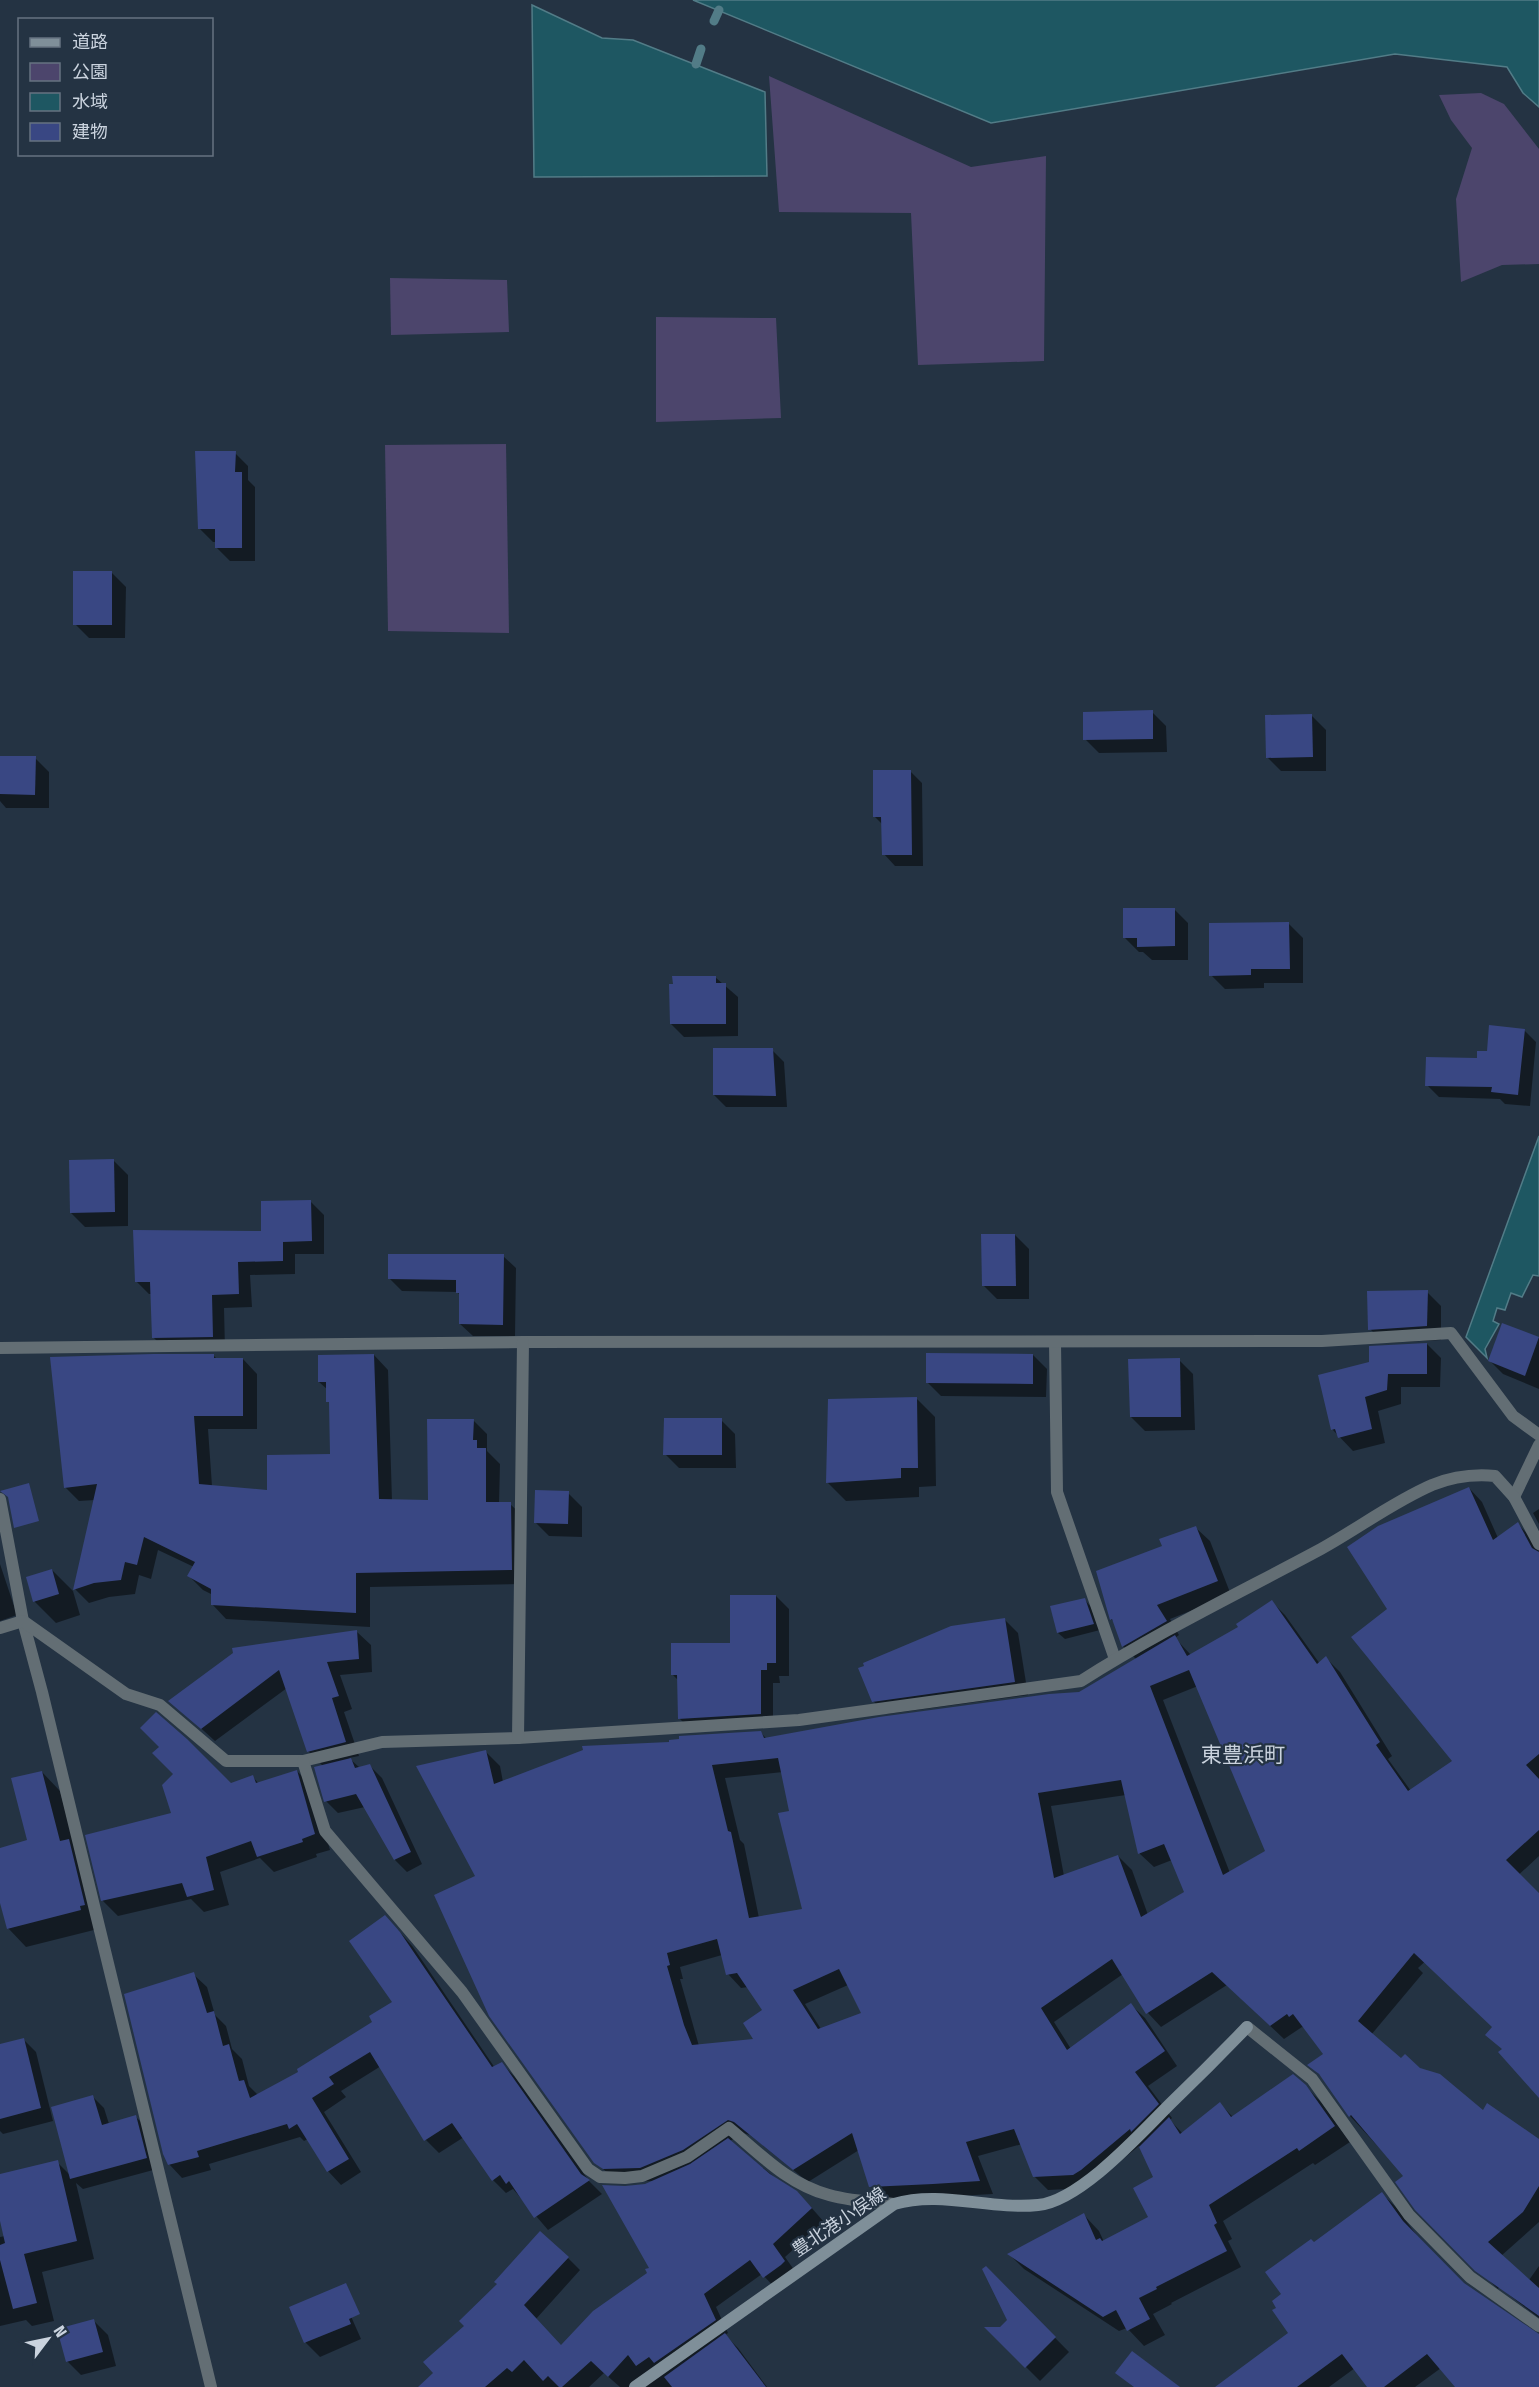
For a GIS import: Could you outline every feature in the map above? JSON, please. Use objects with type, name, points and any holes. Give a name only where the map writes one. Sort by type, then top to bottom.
[{"type":"main road","name":"豊北港小俣線","points":[[635,2387],[894,2204],[924,2197],[1000,2206],[1040,2205],[1076,2190],[1114,2160],[1247,2027]]},
{"type":"street","points":[[0,1348],[524,1342],[1322,1341],[1451,1333],[1513,1416],[1539,1435]]},
{"type":"street","points":[[518,1738],[524,1342]]},
{"type":"street","points":[[1055,1342],[1057,1492],[1115,1659]]},
{"type":"street","points":[[1514,1497],[1539,1445]]},
{"type":"street","points":[[23,1621],[126,1694],[160,1705],[226,1761],[303,1761],[382,1742],[518,1738],[799,1720],[1081,1681],[1115,1659],[1327,1545],[1383,1510],[1434,1484],[1475,1474],[1495,1476],[1514,1497],[1539,1544]]},
{"type":"street","points":[[0,1500],[23,1621],[212,2387]]},
{"type":"street","points":[[0,1628],[23,1621]]},
{"type":"street","points":[[303,1761],[325,1831],[462,1992],[588,2169],[600,2177],[642,2176],[687,2157],[729,2128],[787,2176],[810,2189],[859,2201],[894,2204]]},
{"type":"street","points":[[1247,2027],[1312,2079],[1409,2216],[1470,2277],[1539,2326]]},
{"type":"green space","points":[[769,76],[971,167],[1046,156],[1044,361],[918,365],[911,213],[779,212]]},
{"type":"green space","points":[[1481,93],[1504,104],[1539,149],[1539,264],[1502,265],[1461,282],[1456,199],[1472,148],[1451,120],[1439,95]]},
{"type":"green space","points":[[390,278],[507,280],[509,332],[391,335]]},
{"type":"green space","points":[[656,317],[776,318],[781,418],[656,422]]},
{"type":"green space","points":[[506,444],[509,633],[388,631],[385,445]]},
{"type":"water","points":[[693,0],[1539,0],[1539,107],[1523,93],[1507,67],[1395,54],[991,123]]},
{"type":"water","points":[[532,5],[602,38],[633,40],[765,92],[767,176],[534,177]]},
{"type":"water","points":[[1539,1136],[1539,1276],[1533,1275],[1522,1297],[1511,1293],[1505,1310],[1497,1308],[1493,1321],[1499,1324],[1485,1349],[1487,1358],[1466,1337]]},
{"type":"building","points":[[195,451],[236,451],[235,472],[242,472],[242,548],[215,548],[215,529],[198,529]]},
{"type":"building","points":[[73,571],[112,571],[112,625],[73,625]]},
{"type":"building","points":[[1153,710],[1153,739],[1083,740],[1083,712]]},
{"type":"building","points":[[1312,714],[1313,757],[1266,758],[1265,715]]},
{"type":"building","points":[[0,756],[36,756],[35,795],[0,794]]},
{"type":"building","points":[[873,770],[911,770],[912,855],[882,855],[881,817],[873,817]]},
{"type":"building","points":[[1123,908],[1175,908],[1175,946],[1137,947],[1137,938],[1123,938]]},
{"type":"building","points":[[1289,922],[1290,969],[1251,969],[1251,975],[1209,976],[1209,923]]},
{"type":"building","points":[[672,976],[716,976],[716,983],[726,983],[726,1024],[670,1024],[669,984],[673,984]]},
{"type":"building","points":[[1489,1025],[1525,1029],[1518,1095],[1491,1092],[1492,1087],[1425,1086],[1426,1057],[1477,1058],[1477,1051],[1487,1051]]},
{"type":"building","points":[[713,1048],[773,1048],[776,1096],[713,1095]]},
{"type":"building","points":[[114,1159],[115,1212],[70,1213],[69,1160]]},
{"type":"building","points":[[311,1200],[312,1241],[283,1242],[283,1261],[238,1262],[239,1294],[212,1295],[213,1337],[152,1338],[150,1282],[135,1282],[133,1230],[261,1231],[261,1201]]},
{"type":"building","points":[[981,1234],[1015,1234],[1016,1286],[982,1286]]},
{"type":"building","points":[[388,1254],[504,1254],[503,1325],[459,1324],[459,1293],[456,1293],[456,1280],[388,1279]]},
{"type":"building","points":[[1428,1290],[1427,1326],[1368,1330],[1367,1291]]},
{"type":"building","points":[[1502,1323],[1539,1337],[1525,1376],[1488,1361]]},
{"type":"building","points":[[1427,1343],[1427,1374],[1388,1374],[1387,1390],[1365,1397],[1372,1429],[1338,1438],[1335,1429],[1331,1430],[1318,1375],[1369,1362],[1369,1346]]},
{"type":"building","points":[[926,1353],[1033,1354],[1033,1384],[926,1383]]},
{"type":"building","points":[[214,1354],[214,1358],[243,1358],[243,1416],[194,1416],[199,1484],[267,1490],[267,1455],[330,1454],[329,1402],[326,1402],[326,1382],[318,1382],[318,1355],[374,1354],[379,1499],[428,1500],[427,1419],[474,1419],[473,1440],[477,1440],[477,1448],[486,1448],[486,1502],[511,1502],[512,1570],[356,1573],[356,1613],[211,1605],[211,1589],[187,1576],[195,1562],[144,1537],[137,1565],[125,1562],[121,1580],[94,1583],[73,1590],[97,1484],[64,1488],[50,1357]]},
{"type":"building","points":[[1180,1358],[1181,1417],[1130,1417],[1128,1359]]},
{"type":"building","points":[[917,1397],[918,1468],[901,1468],[901,1478],[826,1483],[828,1399]]},
{"type":"building","points":[[664,1418],[722,1418],[722,1455],[663,1455]]},
{"type":"building","points":[[29,1483],[39,1521],[14,1528],[8,1497],[0,1491]]},
{"type":"building","points":[[1469,1487],[1493,1540],[1518,1522],[1532,1548],[1539,1552],[1539,1754],[1526,1765],[1539,1779],[1539,1830],[1506,1860],[1539,1893],[1539,2098],[1498,2052],[1502,2049],[1485,2035],[1492,2027],[1414,1953],[1358,2021],[1401,2058],[1405,2054],[1420,2068],[1440,2074],[1483,2110],[1487,2103],[1539,2139],[1539,2186],[1523,2212],[1488,2242],[1539,2288],[1539,2316],[1475,2271],[1415,2210],[1395,2182],[1403,2176],[1351,2115],[1349,2117],[1319,2074],[1307,2065],[1323,2054],[1293,2014],[1289,2017],[1287,2014],[1270,2026],[1212,1972],[1146,2014],[1112,1959],[1041,2008],[1067,2050],[1131,2003],[1165,2051],[1135,2072],[1159,2104],[1131,2132],[1130,2129],[1081,2170],[1073,2175],[1033,2177],[1014,2129],[966,2142],[980,2181],[933,2184],[869,2187],[852,2133],[793,2170],[734,2122],[728,2120],[683,2150],[640,2168],[603,2169],[594,2163],[489,2016],[434,1895],[475,1876],[416,1766],[486,1750],[494,1784],[583,1750],[582,1746],[669,1742],[669,1740],[679,1739],[679,1736],[761,1731],[764,1738],[879,1717],[1079,1692],[1175,1635],[1187,1656],[1238,1627],[1236,1624],[1272,1600],[1317,1664],[1326,1656],[1380,1742],[1376,1745],[1408,1791],[1452,1761],[1351,1637],[1387,1609],[1347,1547],[1378,1526]],"holes":[[[1189,1670],[1265,1851],[1223,1875],[1150,1686]],[[778,1758],[789,1811],[778,1813],[802,1909],[749,1918],[731,1832],[728,1831],[712,1765]],[[1121,1780],[1138,1854],[1164,1844],[1184,1892],[1141,1917],[1118,1855],[1054,1878],[1038,1793]],[[717,1939],[726,1975],[737,1973],[762,2010],[743,2023],[753,2039],[692,2045],[667,1966],[670,1965],[667,1953]],[[839,1969],[861,2013],[818,2029],[793,1990]]]},
{"type":"building","points":[[535,1490],[569,1491],[568,1524],[534,1523]]},
{"type":"building","points":[[1196,1526],[1218,1581],[1157,1605],[1167,1621],[1122,1647],[1112,1619],[1110,1620],[1096,1571],[1162,1546],[1159,1539]]},
{"type":"building","points":[[52,1569],[59,1594],[33,1602],[26,1577]]},
{"type":"building","points":[[730,1595],[776,1595],[776,1663],[767,1663],[767,1670],[761,1670],[761,1714],[678,1719],[677,1675],[671,1675],[671,1643],[730,1643]]},
{"type":"building","points":[[1085,1598],[1094,1624],[1057,1633],[1050,1606]]},
{"type":"building","points":[[1005,1618],[1015,1682],[872,1702],[858,1668],[864,1666],[863,1663],[951,1626]]},
{"type":"building","points":[[357,1630],[359,1659],[327,1662],[339,1696],[332,1698],[346,1742],[307,1752],[279,1670],[201,1729],[168,1701],[233,1653],[232,1648]]},
{"type":"building","points":[[156,1712],[231,1783],[253,1775],[256,1783],[297,1770],[315,1834],[302,1839],[303,1842],[257,1857],[251,1841],[206,1857],[214,1890],[187,1897],[182,1883],[101,1901],[85,1835],[171,1813],[162,1785],[173,1774],[152,1753],[159,1747],[140,1728]]},
{"type":"building","points":[[351,1758],[355,1768],[370,1764],[411,1852],[394,1860],[356,1794],[324,1802],[314,1767]]},
{"type":"building","points":[[42,1771],[60,1841],[69,1839],[85,1905],[80,1906],[81,1910],[7,1929],[0,1903],[0,1848],[27,1840],[11,1778]]},
{"type":"building","points":[[385,1915],[400,1932],[492,2067],[502,2062],[581,2174],[590,2180],[534,2218],[509,2181],[506,2184],[500,2175],[492,2181],[452,2123],[424,2141],[370,2052],[329,2077],[334,2084],[312,2098],[349,2159],[327,2172],[297,2124],[289,2129],[287,2124],[197,2151],[199,2157],[168,2165],[163,2154],[124,1994],[194,1972],[207,2013],[214,2011],[223,2046],[229,2044],[239,2081],[244,2080],[250,2098],[298,2072],[297,2069],[372,2022],[369,2016],[392,2002],[349,1941]]},
{"type":"building","points":[[24,2038],[41,2108],[0,2119],[0,2044]]},
{"type":"building","points":[[1293,2074],[1306,2085],[1335,2126],[1299,2151],[1297,2148],[1209,2205],[1217,2223],[1214,2225],[1227,2251],[1139,2298],[1150,2319],[1127,2331],[1116,2310],[1103,2317],[1007,2254],[1084,2213],[1096,2240],[1100,2238],[1102,2241],[1148,2217],[1133,2188],[1153,2177],[1139,2147],[1169,2117],[1180,2134],[1220,2102],[1231,2117]]},
{"type":"building","points":[[93,2095],[102,2125],[136,2115],[147,2158],[70,2179],[51,2107]]},
{"type":"building","points":[[728,2138],[770,2174],[797,2191],[812,2208],[773,2244],[785,2261],[781,2265],[763,2278],[750,2260],[704,2294],[716,2320],[654,2363],[649,2357],[636,2366],[628,2355],[608,2377],[591,2361],[562,2387],[559,2387],[548,2376],[543,2381],[524,2360],[512,2372],[507,2368],[485,2387],[418,2387],[433,2373],[423,2362],[464,2326],[459,2321],[497,2284],[494,2282],[540,2231],[569,2257],[524,2305],[561,2345],[593,2311],[647,2273],[645,2269],[649,2268],[602,2185],[645,2184],[690,2164]]},
{"type":"building","points":[[58,2160],[77,2241],[24,2254],[37,2303],[13,2309],[0,2260],[0,2245],[5,2243],[0,2221],[0,2174]]},
{"type":"building","points":[[1382,2192],[1403,2221],[1464,2283],[1539,2334],[1539,2387],[1455,2387],[1427,2354],[1384,2387],[1367,2387],[1342,2354],[1297,2387],[1215,2387],[1288,2333],[1272,2310],[1276,2308],[1272,2301],[1281,2294],[1265,2272],[1311,2239],[1314,2242]]},
{"type":"building","points":[[986,2266],[1056,2337],[1025,2368],[984,2327],[1000,2327],[1007,2320],[982,2269]]},
{"type":"building","points":[[346,2283],[360,2314],[349,2319],[351,2324],[304,2343],[289,2307]]},
{"type":"building","points":[[94,2319],[103,2352],[66,2362],[57,2329]]},
{"type":"building","points":[[725,2333],[766,2387],[672,2387],[664,2377]]},
{"type":"building","points":[[1132,2351],[1180,2387],[1134,2387],[1115,2373]]},
{"type":"waterway","points":[[714,21],[719,10]]},
{"type":"waterway","points":[[696,64],[701,49]]},
{"type":"district","name":"東豊浜町","points":[[1243,1755]]}]
